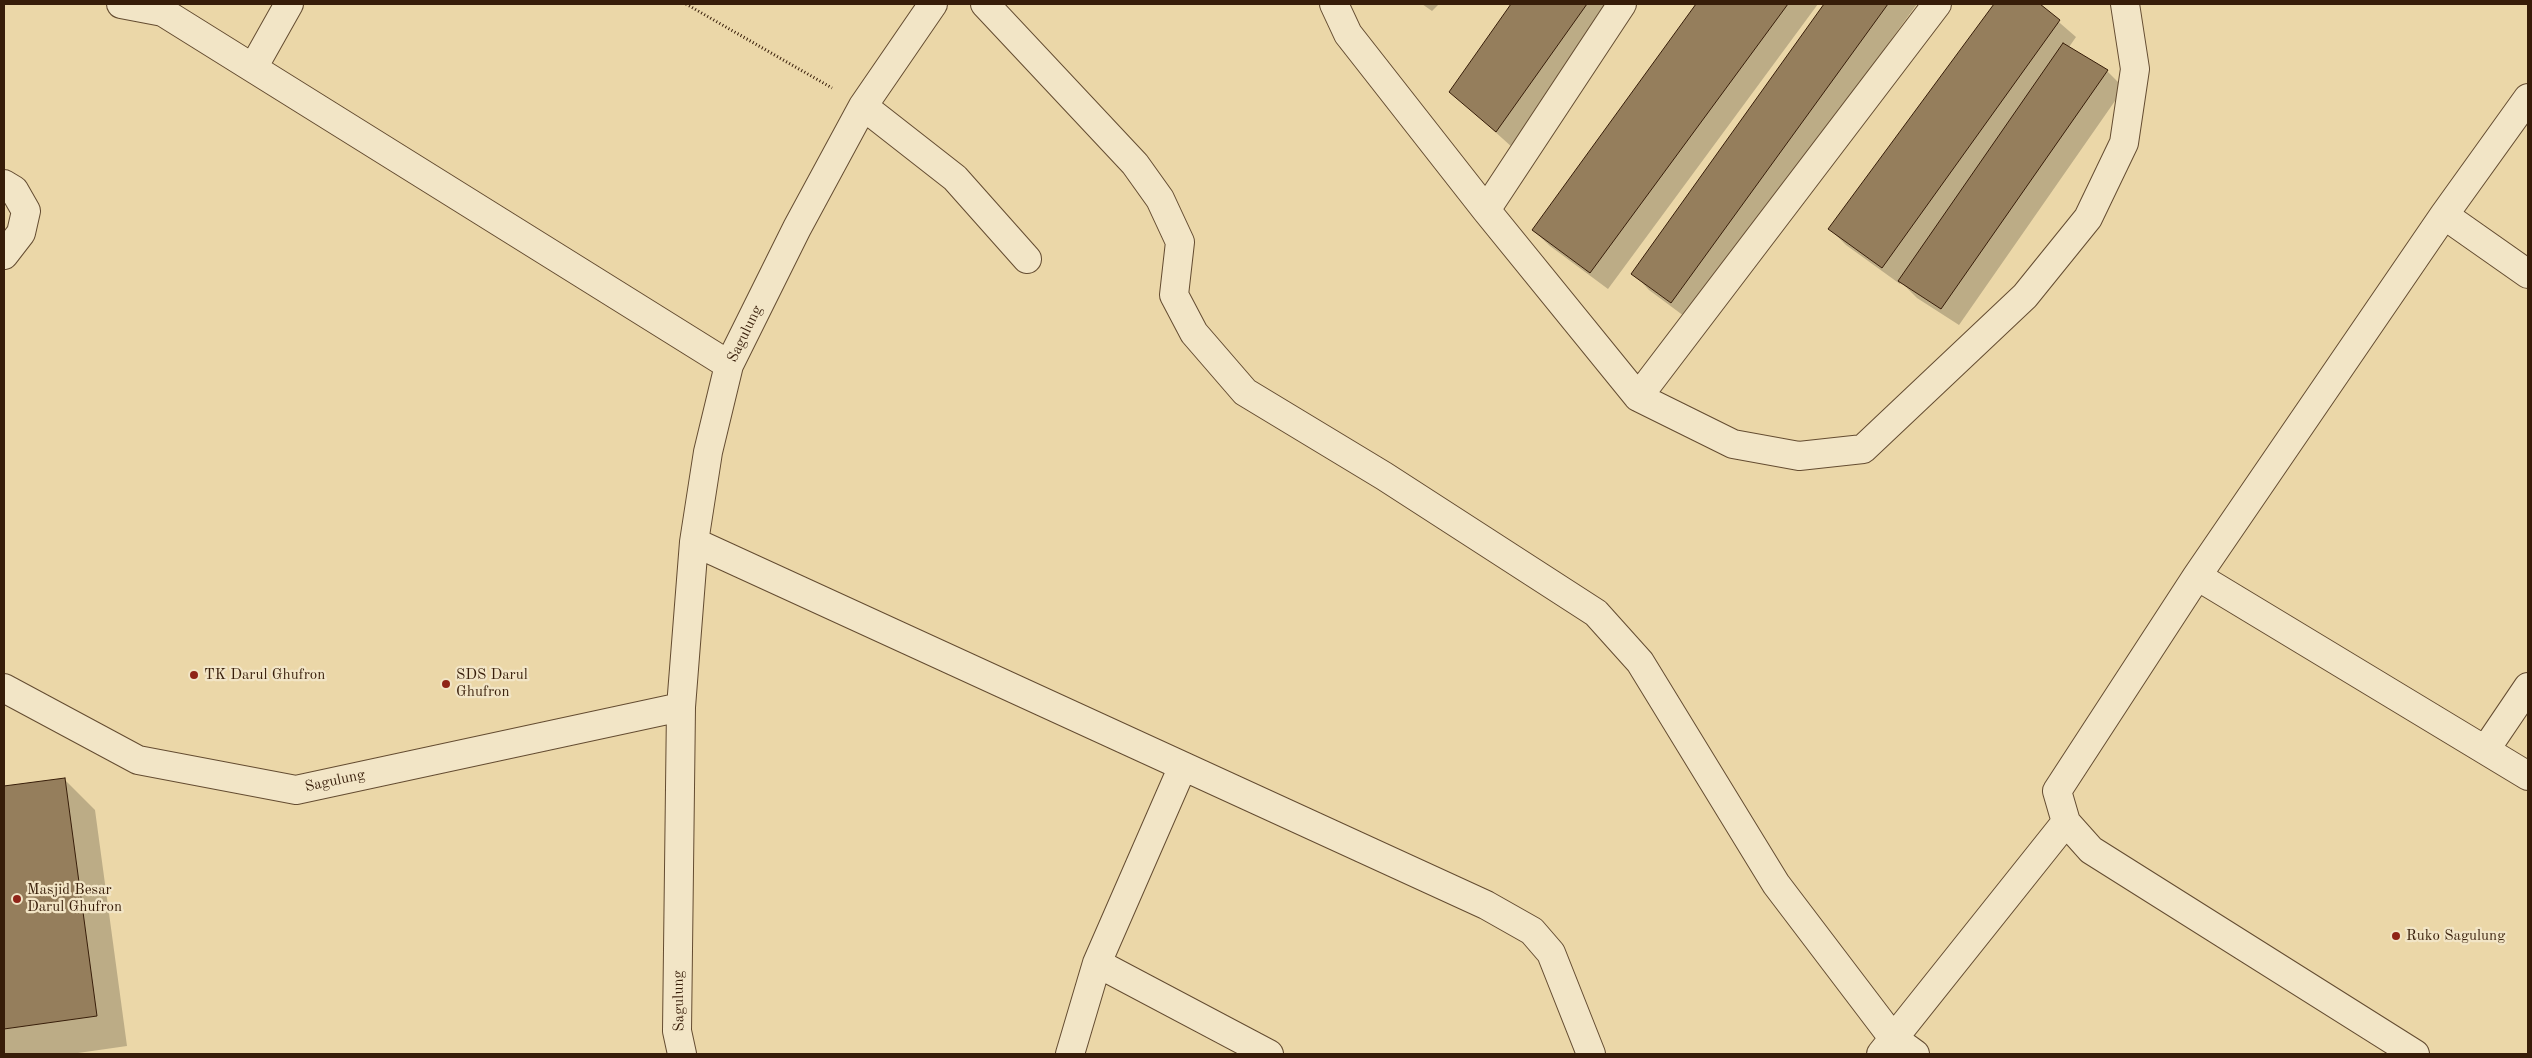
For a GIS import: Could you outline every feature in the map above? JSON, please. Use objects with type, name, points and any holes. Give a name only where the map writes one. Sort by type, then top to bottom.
[{"type":"street","points":[[121,4],[159,8],[729,365]]},
{"type":"street","points":[[252,68],[290,4]]},
{"type":"street","name":"Sagulung","points":[[682,1054],[678,1031],[681,707],[694,542],[708,452],[729,365],[797,228],[863,106],[933,4]]},
{"type":"street","points":[[984,4],[1135,164],[1160,199],[1180,242],[1174,295],[1194,333],[1245,392],[1384,476],[1596,613],[1640,662],[1776,884],[1887,1046],[1915,1054]]},
{"type":"street","points":[[1334,4],[1348,34],[1486,210],[1638,397],[1732,444],[1799,456],[1863,450],[2024,296],[2088,218],[2124,143],[2135,69],[2125,4]]},
{"type":"street","points":[[1486,210],[1622,4]]},
{"type":"street","points":[[1638,397],[1937,4]]},
{"type":"street","points":[[2415,1054],[2091,850],[2066,822],[2057,791],[2197,576],[2444,214],[2528,98]]},
{"type":"street","points":[[863,106],[955,178],[1027,259]]},
{"type":"street","points":[[4,184],[14,190],[26,211],[21,233],[4,255]]},
{"type":"street","points":[[2444,214],[2528,274]]},
{"type":"street","points":[[694,542],[1486,905],[1532,931],[1551,952],[1591,1054]]},
{"type":"street","points":[[2197,576],[2528,776]]},
{"type":"street","points":[[2486,749],[2528,687]]},
{"type":"street","name":"Sagulung","points":[[4,688],[138,760],[296,790],[681,707]]},
{"type":"street","points":[[1070,1054],[1097,963],[1183,766]]},
{"type":"street","points":[[1887,1046],[2066,822]]},
{"type":"street","points":[[1097,963],[1269,1054]]},
{"type":"path","points":[[686,4],[863,106]]},
{"type":"building","points":[[1511,4],[1587,4],[1496,132],[1449,92]]},
{"type":"building","points":[[1696,4],[1788,4],[1590,273],[1532,230]]},
{"type":"building","points":[[1824,4],[1888,4],[1671,303],[1631,274]]},
{"type":"building","points":[[1994,4],[2040,4],[2060,20],[1882,268],[1828,229]]},
{"type":"building","points":[[2063,43],[2108,70],[1941,309],[1898,281]]},
{"type":"building","points":[[65,778],[97,1016],[4,1029],[4,786]]},
{"type":"place","name":"TK Darul Ghufron","points":[[194,675]]},
{"type":"place","name":"SDS Darul Ghufron","points":[[446,684]]},
{"type":"place","name":"Masjid Besar Darul Ghufron","points":[[17,899]]},
{"type":"place","name":"Ruko Sagulung","points":[[2396,936]]}]
